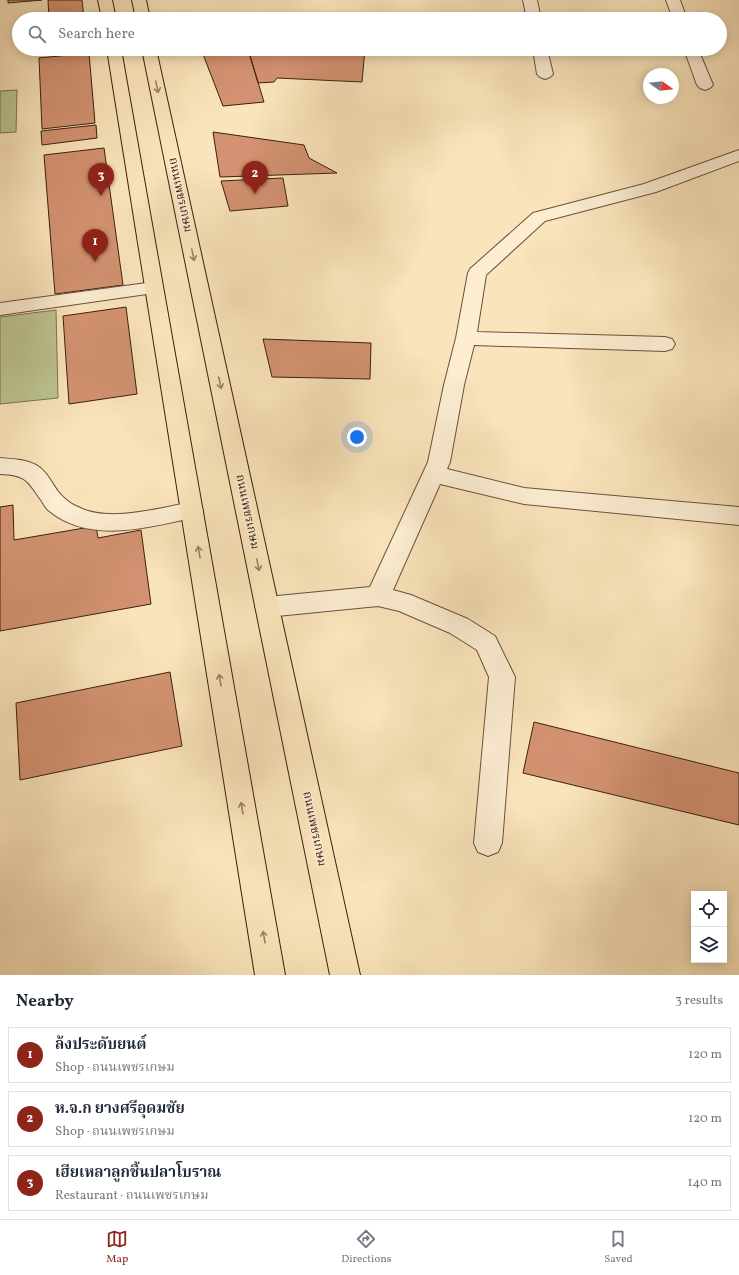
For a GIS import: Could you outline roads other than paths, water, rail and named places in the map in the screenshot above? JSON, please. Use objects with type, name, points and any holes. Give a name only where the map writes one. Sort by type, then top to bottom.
[{"type":"main road","points":[[105,0],[108,12]]},
{"type":"main road","points":[[139,0],[142,12]]},
{"type":"main road","points":[[115,56],[270,975]]},
{"type":"main road","name":"ถนนเพชรเกษม","points":[[150,56],[345,975]]},
{"type":"street","points":[[530,0],[533,12]]},
{"type":"street","points":[[673,0],[677,12]]},
{"type":"street","points":[[541,56],[545,74]]},
{"type":"street","points":[[694,56],[705,85]]},
{"type":"street","points":[[378,596],[439,462],[454,385],[466,338],[477,273],[539,217],[650,188],[737,157]]},
{"type":"street","points":[[0,309],[154,288]]},
{"type":"street","points":[[466,338],[665,344]]},
{"type":"street","points":[[0,466],[21,466],[34,474],[55,504],[75,516],[99,521],[122,522],[192,510]]},
{"type":"street","points":[[434,474],[524,496],[739,516]]},
{"type":"street","points":[[267,607],[378,596],[403,602],[452,623],[486,643],[502,677],[488,843]]},
{"type":"place","name":"ห.จ.ก ยางศรีอุดมชัย","points":[[255,194]]},
{"type":"place","name":"เฮียเหลาลูกชิ้นปลาโบราณ","points":[[101,196]]},
{"type":"place","name":"ล้งประดับยนต์","points":[[95,262]]}]
